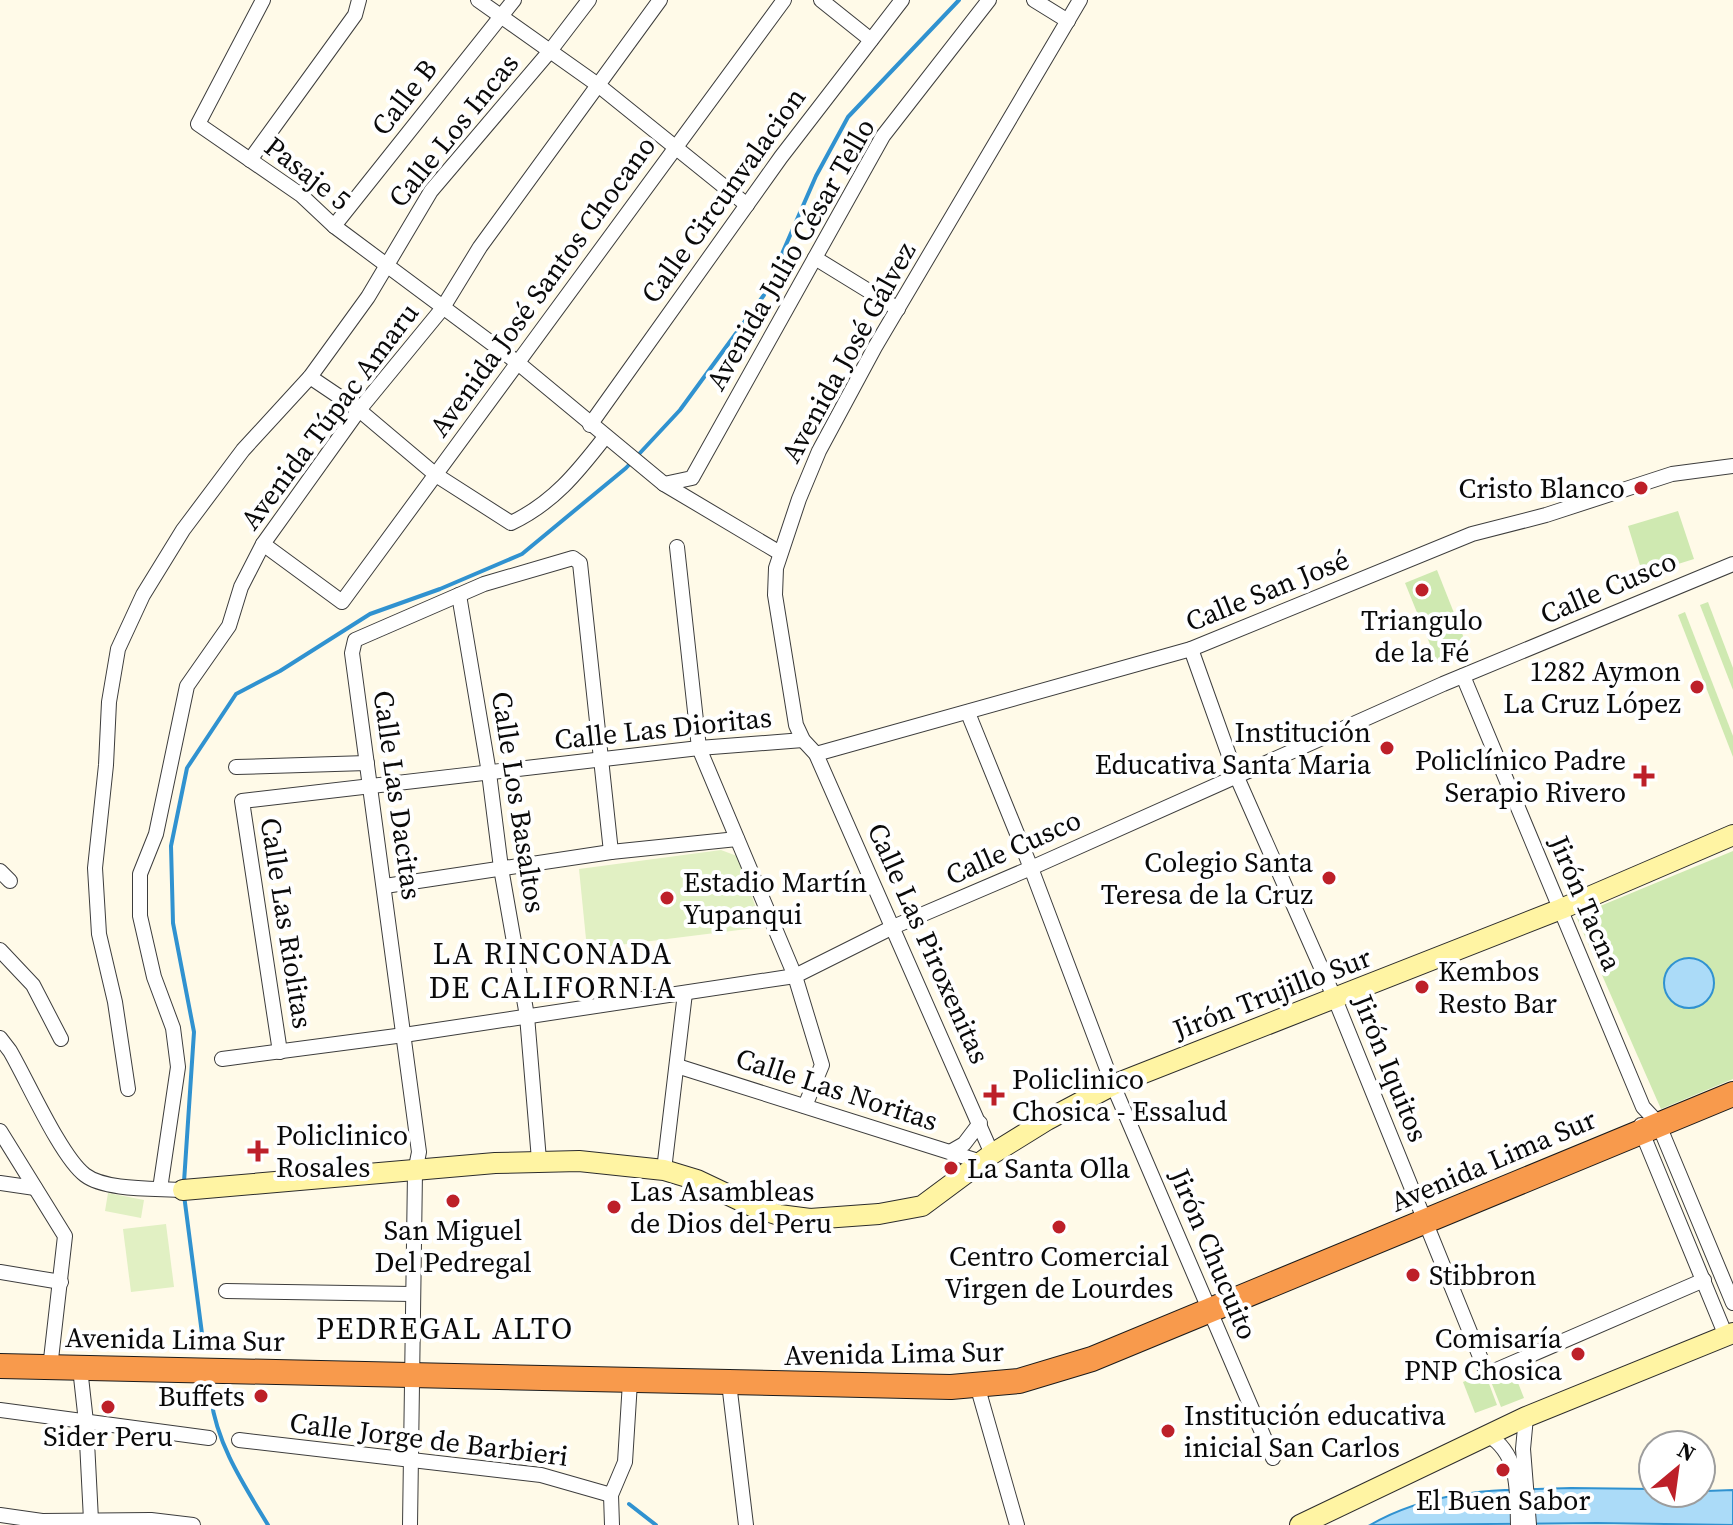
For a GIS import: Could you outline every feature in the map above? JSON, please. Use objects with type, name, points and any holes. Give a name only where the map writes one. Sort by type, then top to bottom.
[{"type":"highway","name":"Avenida Lima Sur","points":[[0,1366],[951,1387],[1019,1381],[1092,1359],[1426,1222],[1647,1120],[1733,1094]]},
{"type":"street","name":"Pasaje 5","points":[[263,0],[198,124],[301,195],[334,226],[518,363],[664,484],[780,553]]},
{"type":"street","points":[[250,160],[355,15],[359,0]]},
{"type":"street","points":[[478,0],[598,85],[747,205]]},
{"type":"street","name":"Calle B","points":[[334,226],[514,0]]},
{"type":"street","name":"Calle Los Incas","points":[[128,1089],[115,1002],[99,934],[95,868],[109,702],[118,649],[143,595],[183,530],[243,450],[310,377],[368,297],[431,191],[550,51],[589,0]]},
{"type":"street","name":"Avenida Túpac Amaru","points":[[160,1189],[178,1067],[173,1028],[154,977],[140,916],[140,874],[156,834],[187,686],[229,626],[241,587],[263,544],[359,410],[442,309],[480,247],[660,0]]},
{"type":"street","name":"Avenida José Santos Chocano","points":[[263,544],[342,602],[784,0]]},
{"type":"street","points":[[821,0],[871,40]]},
{"type":"street","name":"Calle Circunvalacion","points":[[590,425],[747,205],[902,0]]},
{"type":"street","name":"Avenida Julio César Tello","points":[[664,484],[692,478],[883,136],[989,0]]},
{"type":"street","points":[[1034,0],[1068,21]]},
{"type":"street","name":"Avenida José Gálvez","points":[[816,754],[803,740],[796,725],[776,606],[775,582],[780,553],[819,451],[898,309],[1080,0]]},
{"type":"street","points":[[815,258],[898,309]]},
{"type":"street","points":[[310,377],[359,410],[436,475],[511,523],[537,511],[546,503],[573,478],[605,437]]},
{"type":"street","name":"Calle San José","points":[[816,754],[1191,649],[1472,534],[1546,515],[1672,474],[1733,466]]},
{"type":"street","points":[[677,547],[699,748],[795,976],[822,1065],[805,1106]]},
{"type":"street","points":[[459,595],[484,584],[573,558],[580,563],[611,852]]},
{"type":"street","name":"Calle Cusco","points":[[222,1059],[795,976],[893,927],[1236,775],[1463,676],[1733,564]]},
{"type":"street","name":"Calle Las Dacitas","points":[[410,1525],[413,1461],[410,1375],[415,1172],[419,1152],[352,653],[355,640],[459,595]]},
{"type":"street","name":"Calle Los Basaltos","points":[[459,595],[527,1016],[539,1160]]},
{"type":"street","name":"Jirón Iquitos","points":[[1191,649],[1236,775],[1335,999],[1487,1374],[1702,1275]]},
{"type":"street","name":"Jirón Tacna","points":[[1463,676],[1647,1120],[1702,1275],[1730,1335]]},
{"type":"street","name":"Jirón Chucuito","points":[[968,713],[1031,868],[1113,1085],[1273,1458]]},
{"type":"street","name":"Calle Las Dioritas","points":[[242,801],[699,748],[803,740]]},
{"type":"street","name":"Calle Las Piroxenitas","points":[[816,754],[980,1123],[986,1158]]},
{"type":"street","points":[[236,767],[367,763]]},
{"type":"street","name":"Calle Las Riolitas","points":[[242,801],[280,1052]]},
{"type":"street","name":"Jirón Trujillo Sur","points":[[183,1190],[539,1160],[664,1170],[697,1180],[766,1212],[810,1219],[879,1214],[922,1206],[986,1158],[1047,1120],[1113,1085],[1561,909],[1733,835]]},
{"type":"street","points":[[385,886],[611,852],[737,839]]},
{"type":"street","points":[[0,950],[33,985],[61,1039]]},
{"type":"street","points":[[664,1170],[685,993]]},
{"type":"street","points":[[0,1038],[71,1160],[85,1175],[102,1182],[183,1190]]},
{"type":"street","name":"Calle Las Noritas","points":[[677,1066],[950,1152],[986,1158]]},
{"type":"street","name":"Jirón Tacna","points":[[1647,1120],[1717,1263],[1733,1303]]},
{"type":"street","points":[[950,1152],[964,1144],[980,1123]]},
{"type":"street","points":[[0,1131],[65,1236],[50,1368]]},
{"type":"street","points":[[0,1183],[35,1188]]},
{"type":"street","points":[[1702,1275],[1717,1263],[1733,1257]]},
{"type":"street","points":[[0,1272],[61,1282]]},
{"type":"street","points":[[226,1291],[412,1294]]},
{"type":"street","points":[[1300,1525],[1526,1417],[1730,1335]]},
{"type":"street","points":[[80,1368],[95,1522]]},
{"type":"street","points":[[612,1525],[611,1495],[625,1462],[630,1382]]},
{"type":"street","points":[[729,1383],[746,1525]]},
{"type":"street","points":[[977,1385],[1017,1525]]},
{"type":"street","points":[[0,1410],[209,1438]]},
{"type":"street","points":[[1518,1525],[1526,1417]]},
{"type":"street","points":[[1488,1435],[1497,1440],[1510,1457],[1521,1486],[1529,1525]]},
{"type":"street","name":"Calle Jorge de Barbieri","points":[[239,1440],[541,1475],[611,1495]]},
{"type":"street","points":[[0,1515],[42,1523],[151,1520],[193,1525]]},
{"type":"green space","points":[[1678,511],[1694,559],[1643,575],[1628,526]]},
{"type":"green space","points":[[1437,570],[1469,651],[1438,664],[1405,583]]},
{"type":"green space","points":[[1708,602],[1733,668],[1733,690],[1700,605]]},
{"type":"green space","points":[[1685,612],[1733,736],[1733,757],[1678,615]]},
{"type":"green space","name":"Estadio Martín Yupanqui","points":[[721,850],[737,856],[763,927],[587,949],[579,869]]},
{"type":"green space","points":[[1733,851],[1733,1079],[1661,1109],[1576,916]]},
{"type":"green space","points":[[108,1193],[144,1200],[141,1218],[105,1211]]},
{"type":"green space","points":[[166,1224],[174,1287],[131,1292],[123,1229]]},
{"type":"green space","points":[[1511,1365],[1524,1398],[1501,1407],[1488,1374]]},
{"type":"green space","points":[[1485,1373],[1497,1405],[1475,1413],[1463,1382]]},
{"type":"water","points":[[1689,958],[1707,965],[1714,983],[1707,1001],[1689,1008],[1671,1001],[1664,983],[1671,965]]},
{"type":"water","points":[[1637,1489],[1637,1509],[1717,1509],[1717,1491],[1733,1490],[1733,1525],[1370,1525],[1418,1504],[1493,1491]]},
{"type":"waterway","points":[[184,1182],[194,1032],[173,923],[171,846],[187,768],[236,694],[280,671],[370,614],[440,589],[522,554],[626,468],[680,410],[764,295],[816,176],[848,117],[959,0]]},
{"type":"waterway","points":[[184,1195],[204,1349]]},
{"type":"waterway","points":[[211,1398],[225,1448],[268,1525]]},
{"type":"waterway","points":[[629,1504],[656,1525]]},
{"type":"place","name":"Cristo Blanco","points":[[1641,488]]},
{"type":"place","name":"Triangulo de la Fé","points":[[1422,590]]},
{"type":"place","name":"1282 Aymon La Cruz López","points":[[1697,687]]},
{"type":"place","name":"Institución Educativa Santa Maria","points":[[1387,748]]},
{"type":"place","name":"Policlínico Padre Serapio Rivero","points":[[1644,776]]},
{"type":"place","name":"Colegio Santa Teresa de la Cruz","points":[[1329,878]]},
{"type":"place","name":"Estadio Martín Yupanqui","points":[[667,898]]},
{"type":"place","name":"Kembos Resto Bar","points":[[1422,987]]},
{"type":"place","name":"Policlinico Chosica - Essalud","points":[[994,1095]]},
{"type":"place","name":"Policlinico Rosales","points":[[258,1151]]},
{"type":"place","name":"La Santa Olla","points":[[951,1168]]},
{"type":"place","name":"San Miguel Del Pedregal","points":[[453,1201]]},
{"type":"place","name":"Las Asambleas de Dios del Peru","points":[[614,1207]]},
{"type":"place","name":"Centro Comercial Virgen de Lourdes","points":[[1059,1227]]},
{"type":"place","name":"Stibbron","points":[[1413,1275]]},
{"type":"place","name":"Comisaría PNP Chosica","points":[[1578,1354]]},
{"type":"place","name":"Buffets","points":[[261,1396]]},
{"type":"place","name":"Sider Peru","points":[[108,1407]]},
{"type":"place","name":"Institución educativa inicial San Carlos","points":[[1168,1431]]},
{"type":"place","name":"El Buen Sabor","points":[[1503,1470]]},
{"type":"district","name":"LA RINCONADA DE CALIFORNIA","points":[[553,970]]},
{"type":"district","name":"PEDREGAL ALTO","points":[[445,1328]]}]
